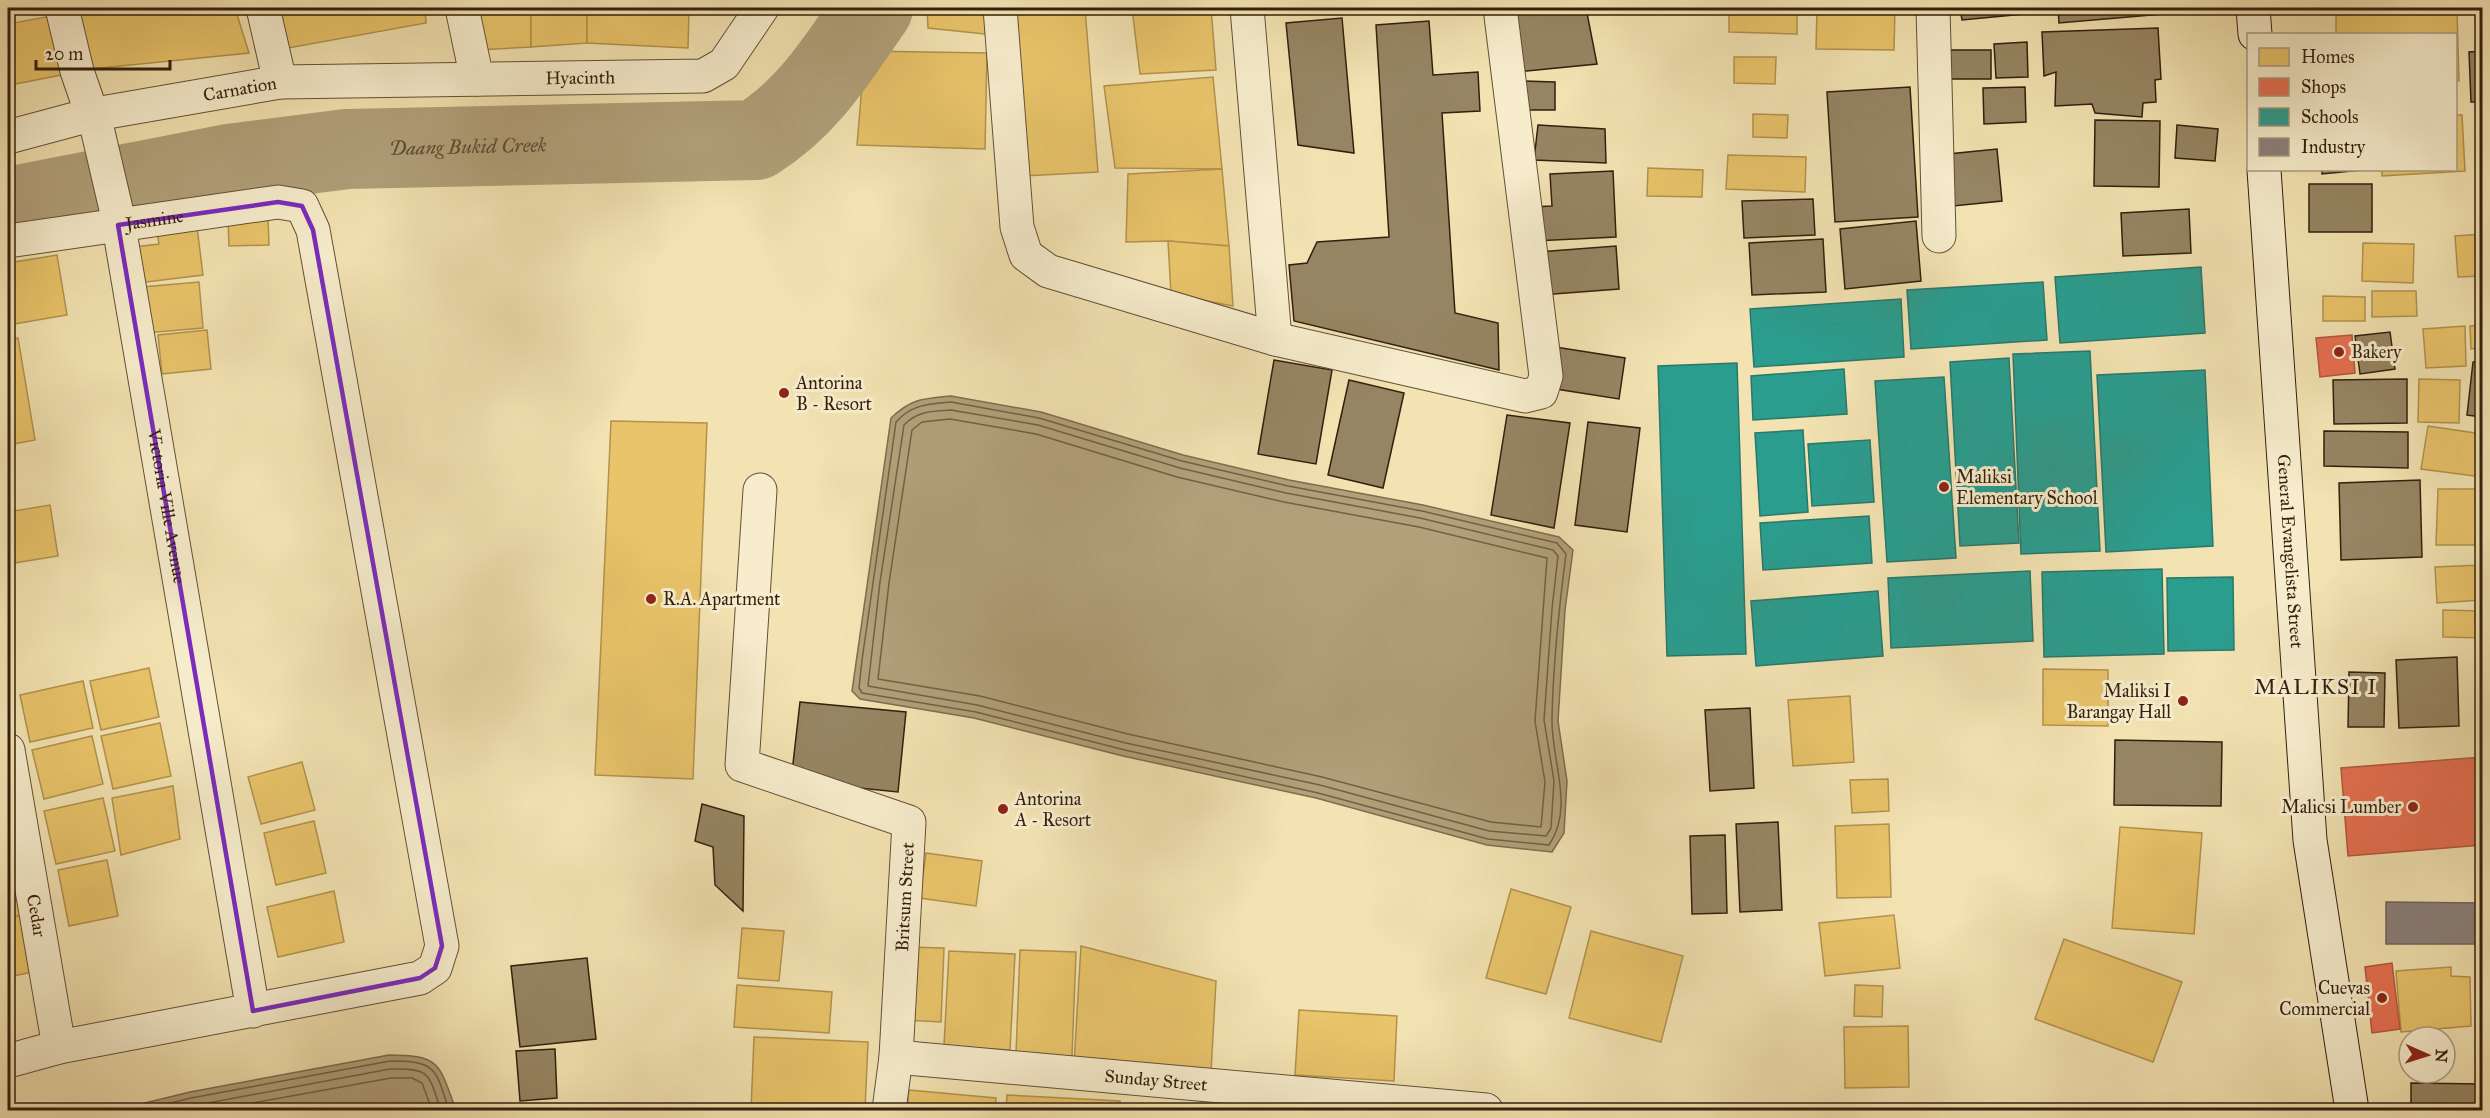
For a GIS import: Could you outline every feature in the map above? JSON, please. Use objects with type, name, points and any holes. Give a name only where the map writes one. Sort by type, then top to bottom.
[{"type":"street","name":"Victoria Ville Avenue","points":[[62,8],[117,217],[253,1011]]},
{"type":"street","points":[[263,8],[280,82]]},
{"type":"street","points":[[462,8],[477,79]]},
{"type":"street","name":"Hyacinth","points":[[477,79],[703,76],[724,64],[762,8]]},
{"type":"street","points":[[1000,8],[1017,227],[1026,255],[1048,271],[1275,339],[1525,396],[1541,392],[1546,376],[1500,8]]},
{"type":"street","points":[[1247,8],[1275,339]]},
{"type":"street","points":[[1934,8],[1939,236]]},
{"type":"street","points":[[2253,8],[2255,33]]},
{"type":"street","name":"Carnation","points":[[8,137],[94,124],[280,82],[477,79]]},
{"type":"street","name":"General Evangelista Street","points":[[2264,171],[2310,840],[2352,1110]]},
{"type":"street","name":"Jasmine","points":[[8,242],[117,217],[278,202],[303,206],[313,230],[442,946],[435,968],[420,978],[253,1011]]},
{"type":"street","name":"Britsum Street","points":[[760,490],[742,765],[909,822],[896,1057],[889,1110]]},
{"type":"street","name":"Cedar","points":[[8,750],[59,1047]]},
{"type":"street","points":[[8,1061],[59,1047],[253,1011]]},
{"type":"street","name":"Sunday Street","points":[[896,1057],[1486,1110]]},
{"type":"highlighted area","points":[[278,202],[302,206],[313,230],[442,946],[435,968],[420,978],[253,1011],[118,225]]},
{"type":"water","points":[[951,396],[1041,412],[1183,455],[1289,480],[1423,505],[1559,537],[1573,550],[1565,610],[1558,721],[1567,781],[1564,833],[1552,852],[1487,845],[1316,798],[1123,756],[974,718],[860,699],[852,691],[891,418],[912,403]]},
{"type":"water","points":[[389,1055],[419,1057],[436,1066],[446,1082],[456,1110],[131,1110],[145,1103],[190,1092]]},
{"type":"building: Homes","points":[[80,8],[235,8],[249,53],[81,70]]},
{"type":"building: Homes","points":[[273,8],[425,8],[426,23],[283,49]]},
{"type":"building: Homes","points":[[470,8],[531,8],[531,47],[478,50]]},
{"type":"building: Homes","points":[[531,8],[587,8],[587,43],[531,47]]},
{"type":"building: Homes","points":[[587,8],[689,8],[688,48],[587,43]]},
{"type":"building: Homes","points":[[927,8],[992,8],[994,35],[928,28]]},
{"type":"building: Homes","points":[[1006,8],[1085,8],[1098,172],[1024,176]]},
{"type":"building: Homes","points":[[1132,8],[1211,8],[1216,70],[1140,74]]},
{"type":"building: Homes","points":[[1729,8],[1797,8],[1797,34],[1729,32]]},
{"type":"building: Homes","points":[[1817,8],[1895,8],[1894,50],[1816,49]]},
{"type":"building: Homes","points":[[2457,11],[2459,81],[2457,81],[2457,33],[2336,33],[2336,15]]},
{"type":"building: Homes","points":[[51,16],[62,75],[10,85],[8,24]]},
{"type":"building: Homes","points":[[865,51],[987,53],[985,149],[857,145]]},
{"type":"building: Homes","points":[[1734,57],[1776,57],[1775,84],[1734,83]]},
{"type":"building: Homes","points":[[1213,77],[1222,169],[1115,168],[1104,86]]},
{"type":"building: Homes","points":[[1753,114],[1788,115],[1787,138],[1753,137]]},
{"type":"building: Homes","points":[[2457,115],[2462,115],[2465,171],[2382,176],[2382,171],[2457,171]]},
{"type":"building: Homes","points":[[1728,155],[1806,157],[1805,192],[1726,189]]},
{"type":"building: Homes","points":[[1648,168],[1703,170],[1702,197],[1647,196]]},
{"type":"building: Homes","points":[[1222,169],[1229,246],[1168,241],[1126,242],[1128,174]]},
{"type":"building: Homes","points":[[268,218],[269,245],[229,246],[228,220]]},
{"type":"building: Homes","points":[[197,227],[203,275],[138,283],[134,247],[159,244],[157,232]]},
{"type":"building: Homes","points":[[2482,234],[2482,276],[2458,277],[2455,236]]},
{"type":"building: Homes","points":[[1168,241],[1229,246],[1233,306],[1171,294]]},
{"type":"building: Homes","points":[[2363,243],[2414,244],[2413,283],[2362,281]]},
{"type":"building: Homes","points":[[57,255],[67,315],[8,325],[8,263]]},
{"type":"building: Homes","points":[[199,282],[203,328],[146,333],[142,287]]},
{"type":"building: Homes","points":[[2372,291],[2416,291],[2417,316],[2372,317]]},
{"type":"building: Homes","points":[[2323,296],[2365,297],[2365,321],[2323,321]]},
{"type":"building: Homes","points":[[2482,325],[2482,348],[2471,349],[2470,326]]},
{"type":"building: Homes","points":[[2465,326],[2466,366],[2426,368],[2423,329]]},
{"type":"building: Homes","points":[[207,330],[211,369],[162,374],[158,335]]},
{"type":"building: Homes","points":[[18,338],[35,440],[8,445],[8,340]]},
{"type":"building: Homes","points":[[2419,379],[2460,380],[2459,423],[2418,422]]},
{"type":"building: Homes","name":"R.A. Apartment","points":[[611,421],[707,423],[693,779],[595,775]]},
{"type":"building: Homes","points":[[2428,426],[2482,434],[2482,477],[2421,469]]},
{"type":"building: Homes","points":[[2438,489],[2478,489],[2476,545],[2436,545]]},
{"type":"building: Homes","points":[[50,505],[58,556],[8,564],[8,512]]},
{"type":"building: Homes","points":[[2482,565],[2482,600],[2437,603],[2435,567]]},
{"type":"building: Homes","points":[[2443,610],[2482,611],[2482,638],[2443,637]]},
{"type":"building: Homes","points":[[149,668],[159,717],[101,730],[90,681]]},
{"type":"building: Homes","points":[[2043,669],[2108,670],[2108,726],[2043,725]]},
{"type":"building: Homes","points":[[83,681],[93,728],[30,742],[20,695]]},
{"type":"building: Homes","points":[[1850,696],[1854,762],[1793,766],[1788,700]]},
{"type":"building: Homes","points":[[160,723],[171,776],[113,789],[101,736]]},
{"type":"building: Homes","points":[[92,736],[103,784],[44,799],[32,750]]},
{"type":"building: Homes","points":[[302,762],[315,810],[261,824],[248,777]]},
{"type":"building: Homes","points":[[1888,779],[1889,811],[1852,813],[1850,780]]},
{"type":"building: Homes","points":[[173,786],[180,839],[121,855],[112,798]]},
{"type":"building: Homes","points":[[103,798],[115,851],[56,864],[44,811]]},
{"type":"building: Homes","points":[[314,821],[326,873],[276,885],[264,833]]},
{"type":"building: Homes","points":[[1889,824],[1891,897],[1837,898],[1835,826]]},
{"type":"building: Homes","points":[[2120,827],[2202,833],[2194,934],[2112,928]]},
{"type":"building: Homes","points":[[8,849],[13,849],[20,892],[8,894]]},
{"type":"building: Homes","points":[[926,853],[982,861],[976,906],[920,898]]},
{"type":"building: Homes","points":[[107,860],[118,916],[69,926],[58,870]]},
{"type":"building: Homes","points":[[1511,889],[1571,907],[1546,994],[1486,978]]},
{"type":"building: Homes","points":[[334,891],[344,942],[278,957],[267,907]]},
{"type":"building: Homes","points":[[20,892],[24,915],[8,918],[8,894]]},
{"type":"building: Homes","points":[[24,915],[38,971],[8,977],[8,918]]},
{"type":"building: Homes","points":[[1894,915],[1900,968],[1825,976],[1819,923]]},
{"type":"building: Homes","points":[[742,928],[784,931],[779,981],[738,978]]},
{"type":"building: Homes","points":[[1591,931],[1683,956],[1661,1042],[1569,1018]]},
{"type":"building: Homes","points":[[2064,939],[2182,982],[2153,1062],[2035,1019]]},
{"type":"building: Homes","points":[[1081,946],[1216,981],[1211,1072],[1074,1064]]},
{"type":"building: Homes","points":[[907,947],[944,948],[941,1022],[904,1020]]},
{"type":"building: Homes","points":[[1020,950],[1076,952],[1072,1056],[1016,1054]]},
{"type":"building: Homes","points":[[949,951],[1015,954],[1010,1050],[944,1046]]},
{"type":"building: Homes","points":[[2481,962],[2482,985],[2480,985]]},
{"type":"building: Homes","points":[[2451,967],[2451,976],[2470,977],[2471,1026],[2400,1025],[2396,971]]},
{"type":"building: Homes","points":[[737,985],[832,992],[829,1033],[734,1027]]},
{"type":"building: Homes","points":[[1855,985],[1883,986],[1882,1017],[1854,1016]]},
{"type":"building: Homes","points":[[2480,997],[2482,997],[2482,1073],[2480,1073]]},
{"type":"building: Homes","points":[[1299,1010],[1397,1016],[1394,1081],[1295,1075]]},
{"type":"building: Homes","points":[[1908,1026],[1909,1087],[1845,1088],[1844,1027]]},
{"type":"building: Homes","points":[[754,1037],[868,1042],[865,1110],[751,1110]]},
{"type":"building: Homes","points":[[909,1090],[996,1098],[995,1110],[907,1110]]},
{"type":"building: Homes","points":[[1007,1095],[1120,1101],[1120,1110],[1006,1110]]},
{"type":"building: Homes","points":[[2291,1103],[2292,1110],[2250,1110]]},
{"type":"building: Homes","points":[[1855,1105],[1916,1109],[1916,1110],[1855,1110]]},
{"type":"building: Homes","points":[[1131,1108],[1176,1110],[1131,1110]]},
{"type":"building: Shops","points":[[2352,335],[2355,373],[2320,377],[2316,338]]},
{"type":"building: Shops","name":"Malicsi Lumber","points":[[2482,757],[2482,845],[2348,856],[2341,768]]},
{"type":"building: Shops","name":"Cuevas Commercial","points":[[2392,963],[2400,1025],[2397,1025],[2397,1029],[2372,1033],[2365,967]]},
{"type":"building: Schools","points":[[2201,267],[2205,333],[2060,343],[2055,277]]},
{"type":"building: Schools","points":[[2043,282],[2047,340],[1911,349],[1907,290]]},
{"type":"building: Schools","points":[[1901,299],[1904,357],[1754,367],[1750,309]]},
{"type":"building: Schools","points":[[2090,351],[2100,551],[2021,554],[2013,354]]},
{"type":"building: Schools","points":[[2009,358],[2019,543],[1960,546],[1950,362]]},
{"type":"building: Schools","points":[[1737,363],[1746,654],[1667,656],[1658,366]]},
{"type":"building: Schools","points":[[1844,369],[1847,414],[1753,420],[1751,376]]},
{"type":"building: Schools","points":[[2205,370],[2213,546],[2106,552],[2097,375]]},
{"type":"building: Schools","points":[[1944,377],[1956,558],[1887,562],[1875,381]]},
{"type":"building: Schools","points":[[1803,430],[1808,512],[1760,516],[1755,433]]},
{"type":"building: Schools","points":[[1870,440],[1874,502],[1812,506],[1808,444]]},
{"type":"building: Schools","points":[[1869,516],[1872,563],[1763,570],[1760,523]]},
{"type":"building: Schools","points":[[2162,569],[2164,654],[2044,657],[2042,572]]},
{"type":"building: Schools","points":[[2030,571],[2033,641],[1891,648],[1888,578]]},
{"type":"building: Schools","points":[[2233,577],[2234,650],[2168,651],[2167,578]]},
{"type":"building: Schools","points":[[1878,591],[1883,656],[1756,666],[1751,601]]},
{"type":"building: Industry","points":[[2386,902],[2482,903],[2482,944],[2386,944]]},
{"type":"building: Other","points":[[1307,8],[1356,8],[1356,9],[1307,14]]},
{"type":"building: Other","points":[[1508,8],[1586,8],[1597,64],[1517,72]]},
{"type":"building: Other","points":[[1960,8],[2023,8],[2024,14],[1962,20]]},
{"type":"building: Other","points":[[2058,8],[2208,8],[2209,10],[2059,23]]},
{"type":"building: Other","points":[[1342,18],[1354,153],[1298,145],[1286,23]]},
{"type":"building: Other","points":[[1429,21],[1433,75],[1478,72],[1480,111],[1442,113],[1455,313],[1498,323],[1499,370],[1294,321],[1289,265],[1307,263],[1317,242],[1389,237],[1376,25]]},
{"type":"building: Other","points":[[2158,28],[2161,79],[2155,80],[2156,102],[2143,103],[2142,117],[2095,113],[2092,104],[2055,106],[2056,72],[2044,76],[2042,32]]},
{"type":"building: Other","points":[[2027,42],[2028,77],[1996,78],[1994,44]]},
{"type":"building: Other","points":[[1942,50],[1991,50],[1991,79],[1942,79]]},
{"type":"building: Other","points":[[2482,51],[2482,102],[2471,102],[2469,52]]},
{"type":"building: Other","points":[[1520,81],[1555,82],[1555,110],[1520,110]]},
{"type":"building: Other","points":[[1910,87],[1918,217],[1835,222],[1827,92]]},
{"type":"building: Other","points":[[2025,87],[2026,122],[1984,124],[1983,88]]},
{"type":"building: Other","points":[[2095,120],[2160,121],[2159,187],[2094,186]]},
{"type":"building: Other","points":[[1538,125],[1605,129],[1606,163],[1534,160]]},
{"type":"building: Other","points":[[2177,125],[2218,129],[2215,161],[2175,158]]},
{"type":"building: Other","points":[[1997,149],[2002,201],[1953,206],[1948,154]]},
{"type":"building: Other","points":[[1613,171],[1616,237],[1534,241],[1532,207],[1552,206],[1550,174]]},
{"type":"building: Other","points":[[2322,171],[2352,171],[2322,174]]},
{"type":"building: Other","points":[[2309,184],[2372,184],[2372,232],[2309,232]]},
{"type":"building: Other","points":[[1813,199],[1815,235],[1744,238],[1742,201]]},
{"type":"building: Other","points":[[2189,209],[2191,253],[2123,256],[2121,213]]},
{"type":"building: Other","points":[[1916,221],[1921,281],[1845,289],[1840,229]]},
{"type":"building: Other","points":[[1823,239],[1826,292],[1752,295],[1749,243]]},
{"type":"building: Other","points":[[1616,246],[1619,289],[1541,295],[1538,252]]},
{"type":"building: Other","points":[[2390,332],[2395,369],[2360,374],[2355,336]]},
{"type":"building: Other","points":[[1549,346],[1625,358],[1619,399],[1556,389]]},
{"type":"building: Other","points":[[1274,360],[1332,370],[1316,464],[1258,454]]},
{"type":"building: Other","points":[[2482,360],[2482,417],[2467,415],[2473,362]]},
{"type":"building: Other","points":[[2407,379],[2407,423],[2334,424],[2333,380]]},
{"type":"building: Other","points":[[1349,380],[1404,393],[1383,488],[1328,475]]},
{"type":"building: Other","points":[[1507,415],[1570,423],[1554,528],[1491,515]]},
{"type":"building: Other","points":[[1588,422],[1640,428],[1627,532],[1575,525]]},
{"type":"building: Other","points":[[2324,431],[2408,432],[2408,468],[2324,466]]},
{"type":"building: Other","points":[[2420,480],[2422,557],[2341,560],[2339,483]]},
{"type":"building: Other","points":[[2457,657],[2459,726],[2399,728],[2396,660]]},
{"type":"building: Other","points":[[2349,672],[2385,673],[2384,727],[2348,727]]},
{"type":"building: Other","points":[[800,702],[906,712],[898,792],[791,781]]},
{"type":"building: Other","points":[[1750,708],[1754,788],[1710,791],[1705,710]]},
{"type":"building: Other","points":[[2115,740],[2222,742],[2221,806],[2114,805]]},
{"type":"building: Other","points":[[702,804],[744,816],[743,911],[715,885],[713,847],[695,841]]},
{"type":"building: Other","points":[[1778,822],[1782,910],[1740,912],[1736,824]]},
{"type":"building: Other","points":[[1725,835],[1727,913],[1692,914],[1690,836]]},
{"type":"building: Other","points":[[587,958],[596,1039],[520,1047],[511,966]]},
{"type":"building: Other","points":[[555,1049],[557,1098],[520,1101],[516,1051]]},
{"type":"building: Other","points":[[2482,1084],[2482,1110],[2411,1110],[2411,1085]]},
{"type":"waterway","name":"Daang Bukid Creek","points":[[8,207],[229,164],[347,149],[756,140],[775,127],[807,97],[873,8]]},
{"type":"place","name":"Bakery","points":[[2339,352]]},
{"type":"place","name":"Antorina B - Resort","points":[[784,393]]},
{"type":"place","name":"Maliksi Elementary School","points":[[1944,487]]},
{"type":"place","name":"R.A. Apartment","points":[[651,599]]},
{"type":"place","name":"Maliksi I Barangay Hall","points":[[2183,701]]},
{"type":"place","name":"Malicsi Lumber","points":[[2413,807]]},
{"type":"place","name":"Antorina A - Resort","points":[[1003,809]]},
{"type":"place","name":"Cuevas Commercial","points":[[2382,998]]},
{"type":"district","name":"MALIKSI I","points":[[2316,687]]}]
